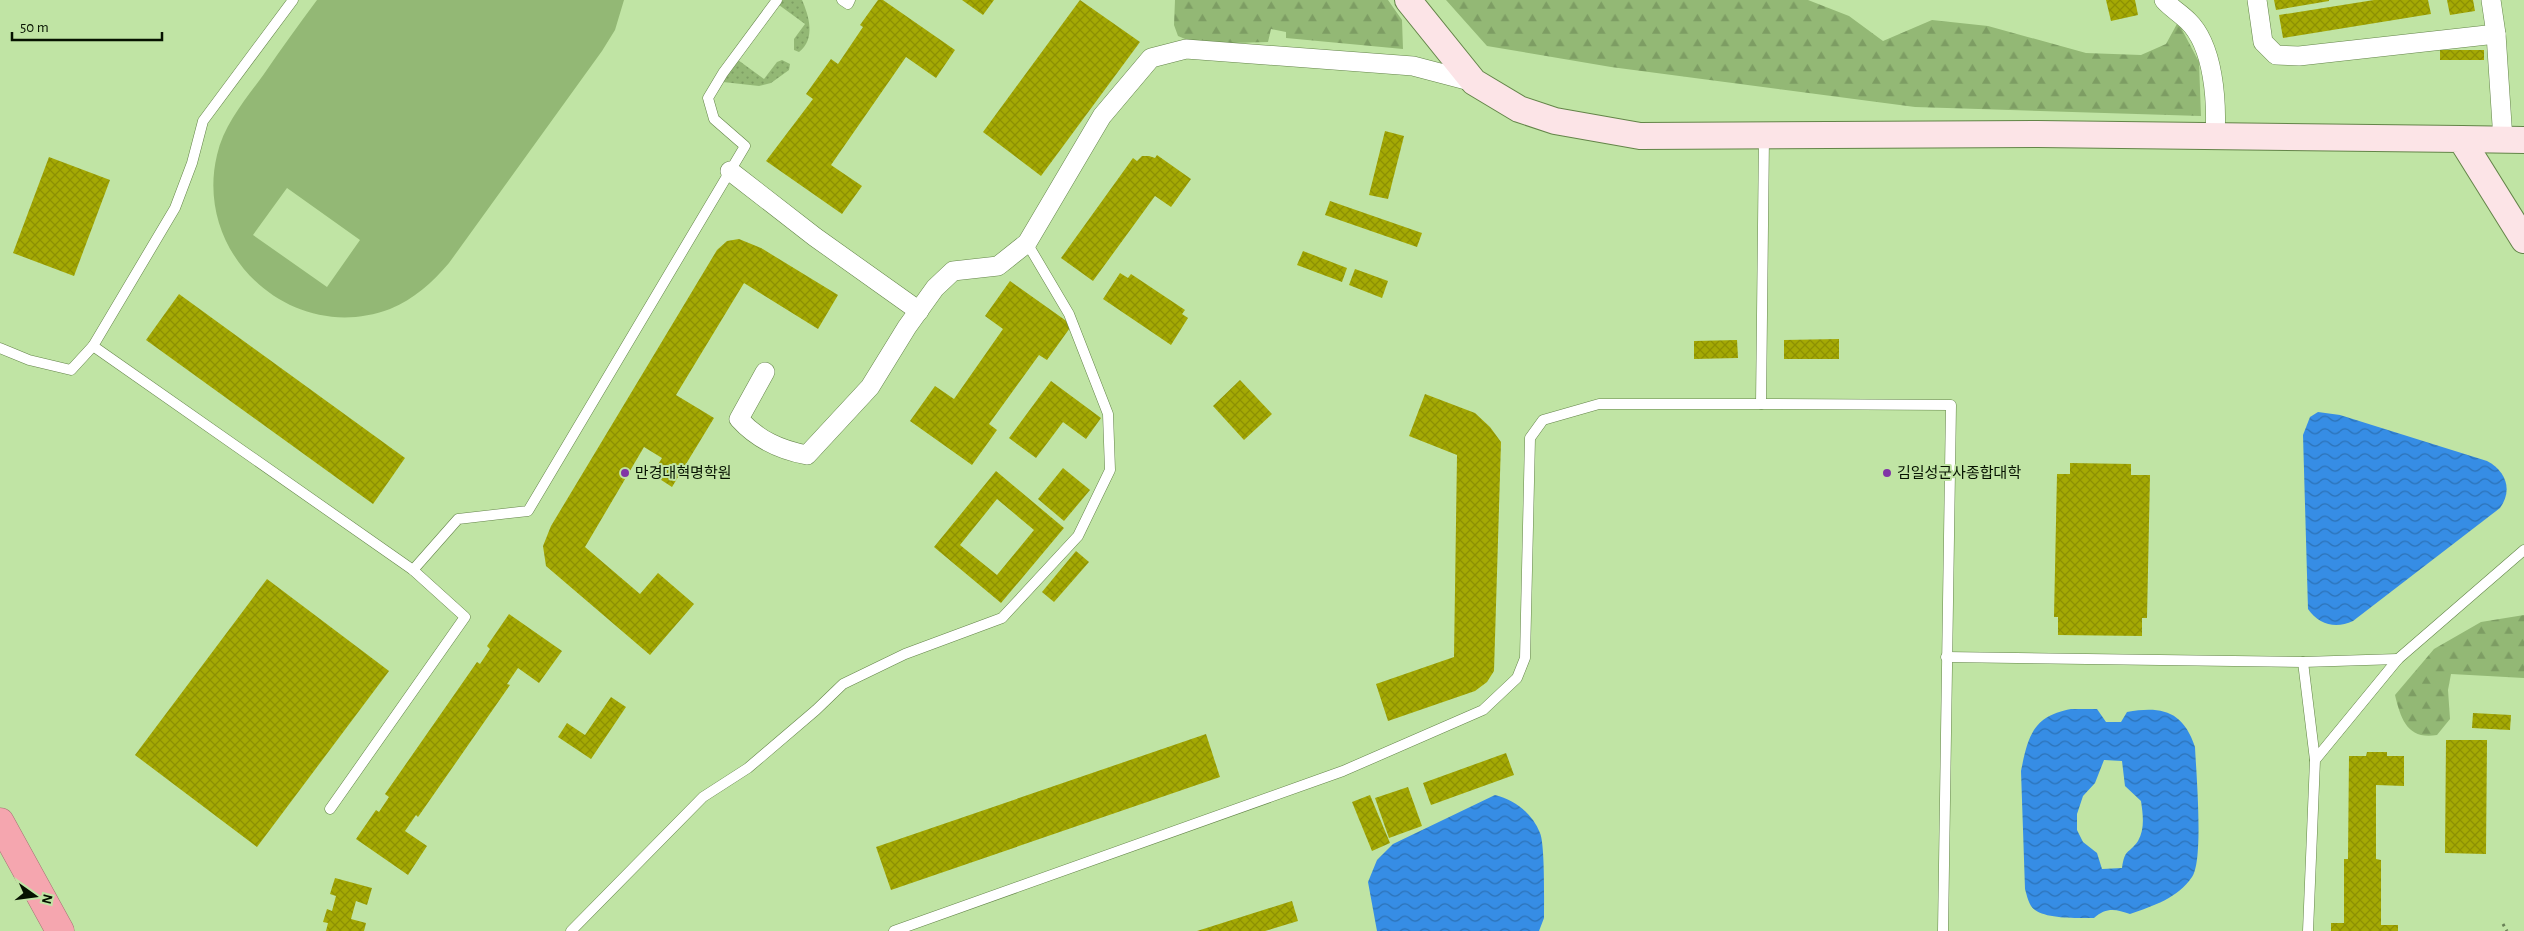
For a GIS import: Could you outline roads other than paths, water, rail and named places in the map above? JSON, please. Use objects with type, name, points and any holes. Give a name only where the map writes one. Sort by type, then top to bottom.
[{"type":"highway","points":[[0,822],[60,931]]},
{"type":"main road","points":[[1408,0],[1474,82],[1519,109],[1555,121],[1640,136],[1764,137],[2038,134],[2514,140]]},
{"type":"main road","points":[[2460,139],[2524,240]]},
{"type":"street","points":[[2164,0],[2189,21],[2200,38],[2210,69],[2216,110],[2215,136]]},
{"type":"street","points":[[2257,0],[2264,42],[2276,55],[2298,56],[2496,34]]},
{"type":"street","points":[[2491,0],[2514,140]]},
{"type":"street","points":[[765,372],[738,419],[752,434],[790,452],[807,455],[870,387],[919,311],[936,288],[953,271],[998,266],[1027,243],[1102,116],[1150,58],[1186,49],[1413,66],[1474,82]]},
{"type":"street","points":[[730,171],[815,237],[919,311]]},
{"type":"lane","points":[[0,348],[29,360],[71,370],[93,346],[175,208],[192,163],[203,121],[294,0]]},
{"type":"lane","points":[[413,570],[458,520],[528,512],[745,146],[714,119],[708,98],[722,73],[777,0]]},
{"type":"lane","points":[[842,0],[848,4],[850,0]]},
{"type":"lane","points":[[1761,404],[1764,137]]},
{"type":"lane","points":[[571,931],[703,797],[748,768],[816,710],[843,684],[905,654],[1002,618],[1078,536],[1110,470],[1108,414],[1068,314],[1027,243]]},
{"type":"lane","points":[[93,346],[413,570],[465,617],[330,809]]},
{"type":"lane","points":[[894,931],[1343,772],[1483,710],[1517,678],[1525,658],[1530,438],[1543,420],[1599,404],[1951,405],[1943,931]]},
{"type":"lane","points":[[2315,760],[2398,659],[2524,550]]},
{"type":"lane","points":[[1946,657],[2304,662],[2398,659]]},
{"type":"lane","points":[[2304,662],[2315,760],[2308,931]]},
{"type":"water","points":[[2318,412],[2340,415],[2487,461],[2499,470],[2506,482],[2507,488],[2500,508],[2353,621],[2340,625],[2328,624],[2317,619],[2308,609],[2303,435],[2310,417]]},
{"type":"water","points":[[2071,709],[2097,709],[2106,722],[2121,722],[2127,712],[2139,710],[2161,711],[2170,714],[2184,726],[2195,747],[2198,853],[2196,868],[2192,877],[2180,891],[2156,904],[2130,914],[2111,910],[2098,914],[2094,918],[2047,915],[2040,913],[2031,906],[2025,889],[2021,771],[2026,748],[2034,729],[2040,722],[2058,712]],"holes":[[[2104,760],[2122,761],[2125,786],[2141,801],[2143,827],[2138,841],[2126,854],[2122,868],[2102,869],[2097,853],[2083,842],[2077,830],[2077,814],[2083,796],[2095,783]]]},
{"type":"water","points":[[1495,795],[1509,800],[1522,808],[1537,826],[1542,839],[1544,918],[1539,931],[1377,931],[1368,882],[1377,860],[1393,844]]},
{"type":"place","name":"만경대혁명학원","points":[[625,473]]},
{"type":"place","name":"김일성군사종합대학","points":[[1887,473]]}]
